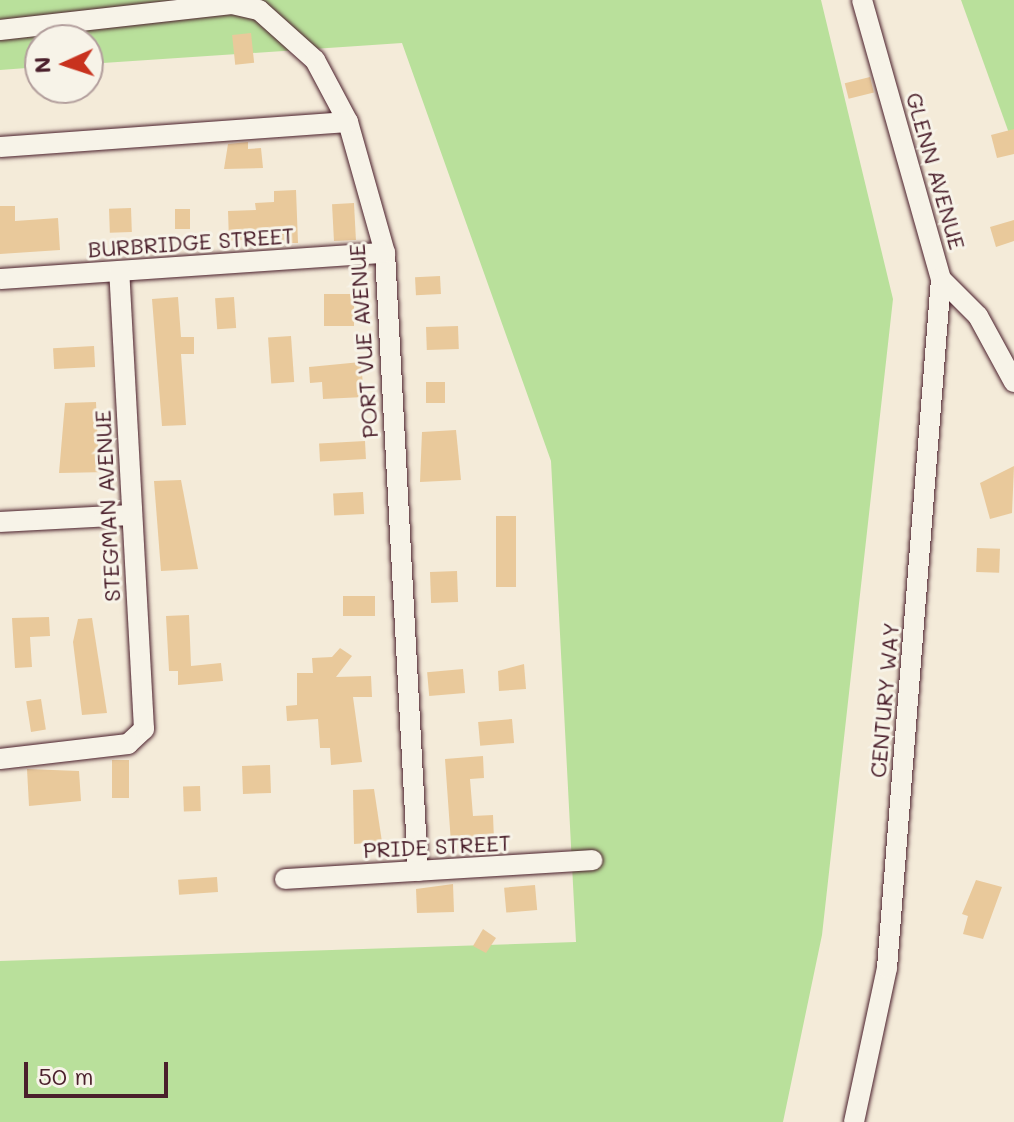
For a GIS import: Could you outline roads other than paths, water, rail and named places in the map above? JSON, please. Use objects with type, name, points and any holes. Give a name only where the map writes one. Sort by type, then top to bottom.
[{"type":"street","name":"GLENN AVENUE","points":[[862,0],[941,279],[978,316],[1014,382]]},
{"type":"street","name":"PORT VUE AVENUE","points":[[0,30],[232,4],[259,10],[315,60],[348,122],[385,253],[418,871]]},
{"type":"street","points":[[0,147],[348,122]]},
{"type":"street","name":"BURBRIDGE STREET","points":[[0,279],[385,253]]},
{"type":"street","name":"STEGMAN AVENUE","points":[[0,759],[140,737],[119,272]]},
{"type":"street","name":"CENTURY WAY","points":[[854,1122],[887,968],[941,279]]},
{"type":"street","points":[[0,522],[130,515]]},
{"type":"street","name":"PRIDE STREET","points":[[285,879],[592,860]]}]
